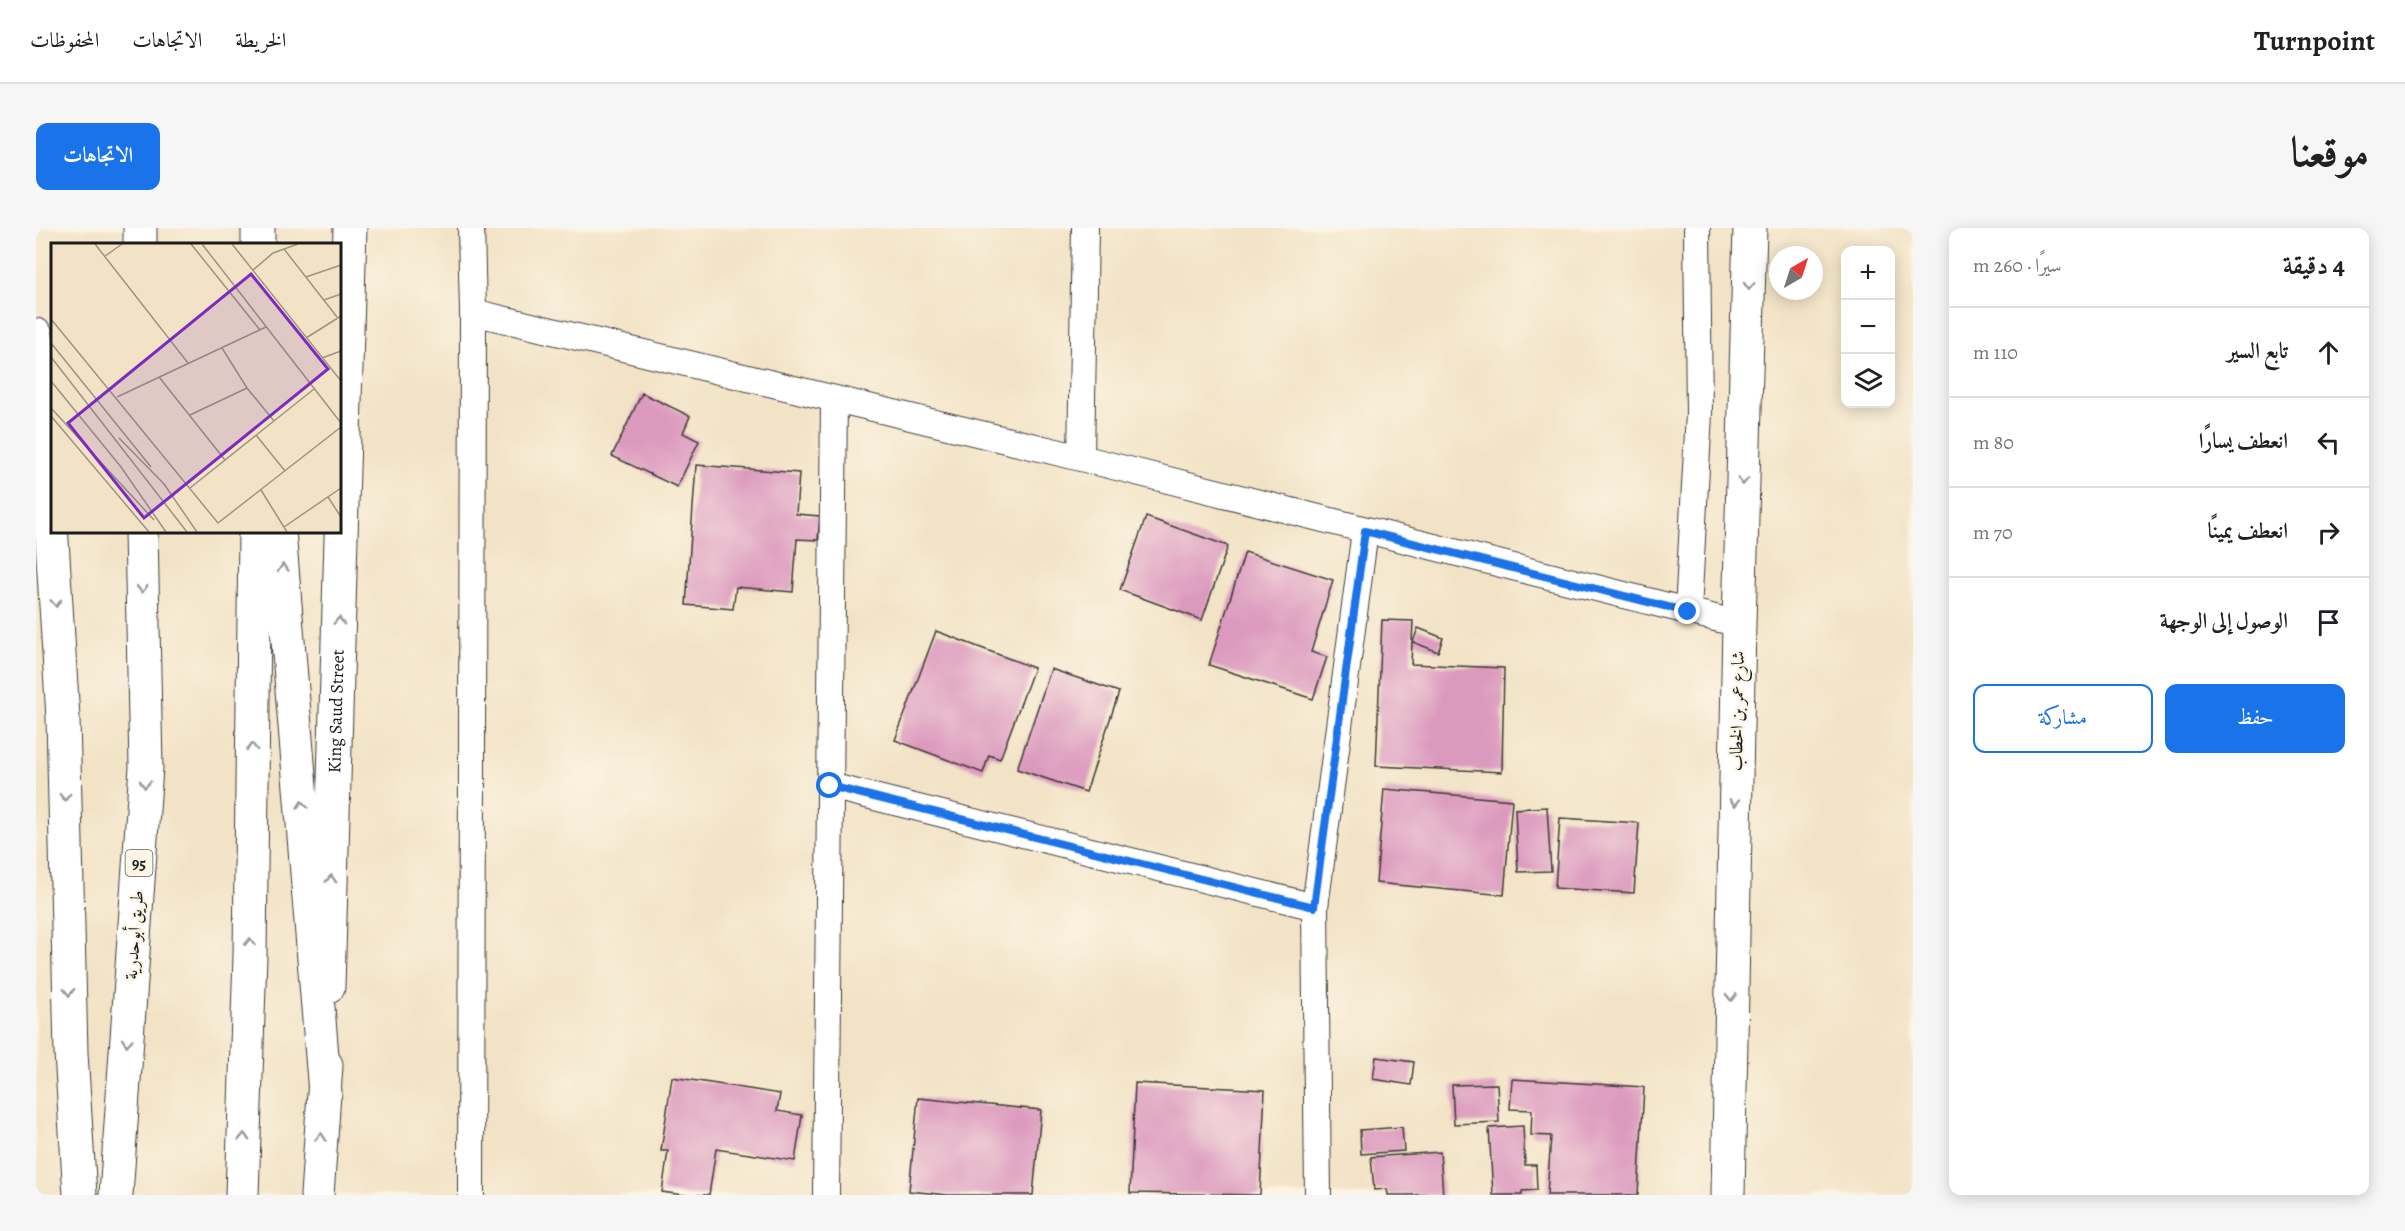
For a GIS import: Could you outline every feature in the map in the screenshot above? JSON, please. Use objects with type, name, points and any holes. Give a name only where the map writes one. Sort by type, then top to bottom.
[{"type":"main road","name":"King Saud Street","points":[[317,1195],[325,1093],[350,228]]},
{"type":"main road","name":"شارع عمر بن الخطاب","points":[[1728,1195],[1738,624],[1750,228]]},
{"type":"main road","points":[[36,335],[51,525]]},
{"type":"main road","points":[[51,532],[63,718],[71,1053],[80,1195]]},
{"type":"main road","name":"طريق أبوحدرية","points":[[116,1195],[146,767],[141,532]]},
{"type":"main road","points":[[242,1195],[250,956],[255,532]]},
{"type":"main road","points":[[279,532],[325,1093]]},
{"type":"street","points":[[471,228],[473,312],[471,1195]]},
{"type":"street","points":[[1081,458],[1085,228]]},
{"type":"street","points":[[1688,612],[1699,414],[1697,228]]},
{"type":"street","points":[[473,312],[1081,458],[1738,624]]},
{"type":"street","points":[[826,1195],[834,399]]},
{"type":"street","points":[[1318,1195],[1314,907],[1365,531]]},
{"type":"street","points":[[830,786],[1314,907]]},
{"type":"building","points":[[642,393],[690,416],[683,433],[699,441],[677,487],[612,456]]},
{"type":"building","points":[[696,465],[799,473],[796,514],[820,516],[818,540],[797,539],[793,592],[736,587],[733,609],[686,605]]},
{"type":"building","points":[[1146,517],[1228,546],[1202,620],[1120,590]]},
{"type":"building","points":[[1245,552],[1333,580],[1311,652],[1327,657],[1313,699],[1209,665]]},
{"type":"building","points":[[1382,620],[1413,621],[1411,664],[1504,668],[1502,772],[1376,766]]},
{"type":"building","points":[[1418,628],[1443,638],[1438,652],[1413,642]]},
{"type":"building","points":[[936,631],[1034,668],[1000,759],[989,755],[983,773],[895,740]]},
{"type":"building","points":[[1051,669],[1119,692],[1086,792],[1017,769]]},
{"type":"building","points":[[1384,789],[1512,800],[1504,895],[1376,883]]},
{"type":"building","points":[[1547,807],[1551,871],[1518,872],[1515,809]]},
{"type":"building","points":[[1560,818],[1639,823],[1634,893],[1555,888]]},
{"type":"building","points":[[1376,1057],[1414,1062],[1411,1085],[1373,1079]]},
{"type":"building","points":[[672,1077],[780,1094],[777,1111],[802,1115],[795,1161],[716,1149],[709,1195],[662,1192],[668,1151],[661,1151]]},
{"type":"building","points":[[1512,1079],[1644,1087],[1638,1195],[1547,1195],[1551,1136],[1531,1135],[1532,1110],[1510,1109]]},
{"type":"building","points":[[1135,1083],[1265,1090],[1260,1195],[1130,1193]]},
{"type":"building","points":[[1497,1084],[1499,1122],[1454,1124],[1452,1085]]},
{"type":"building","points":[[918,1098],[1041,1110],[1033,1195],[948,1195],[909,1191]]},
{"type":"building","points":[[1523,1126],[1525,1165],[1536,1165],[1537,1190],[1522,1191],[1522,1195],[1493,1195],[1489,1128]]},
{"type":"building","points":[[1402,1127],[1404,1151],[1361,1154],[1360,1130]]},
{"type":"building","points":[[1440,1152],[1443,1195],[1388,1195],[1387,1189],[1374,1190],[1371,1157]]},
{"type":"route","points":[[830,786],[1314,907],[1365,531],[1688,612]]}]
